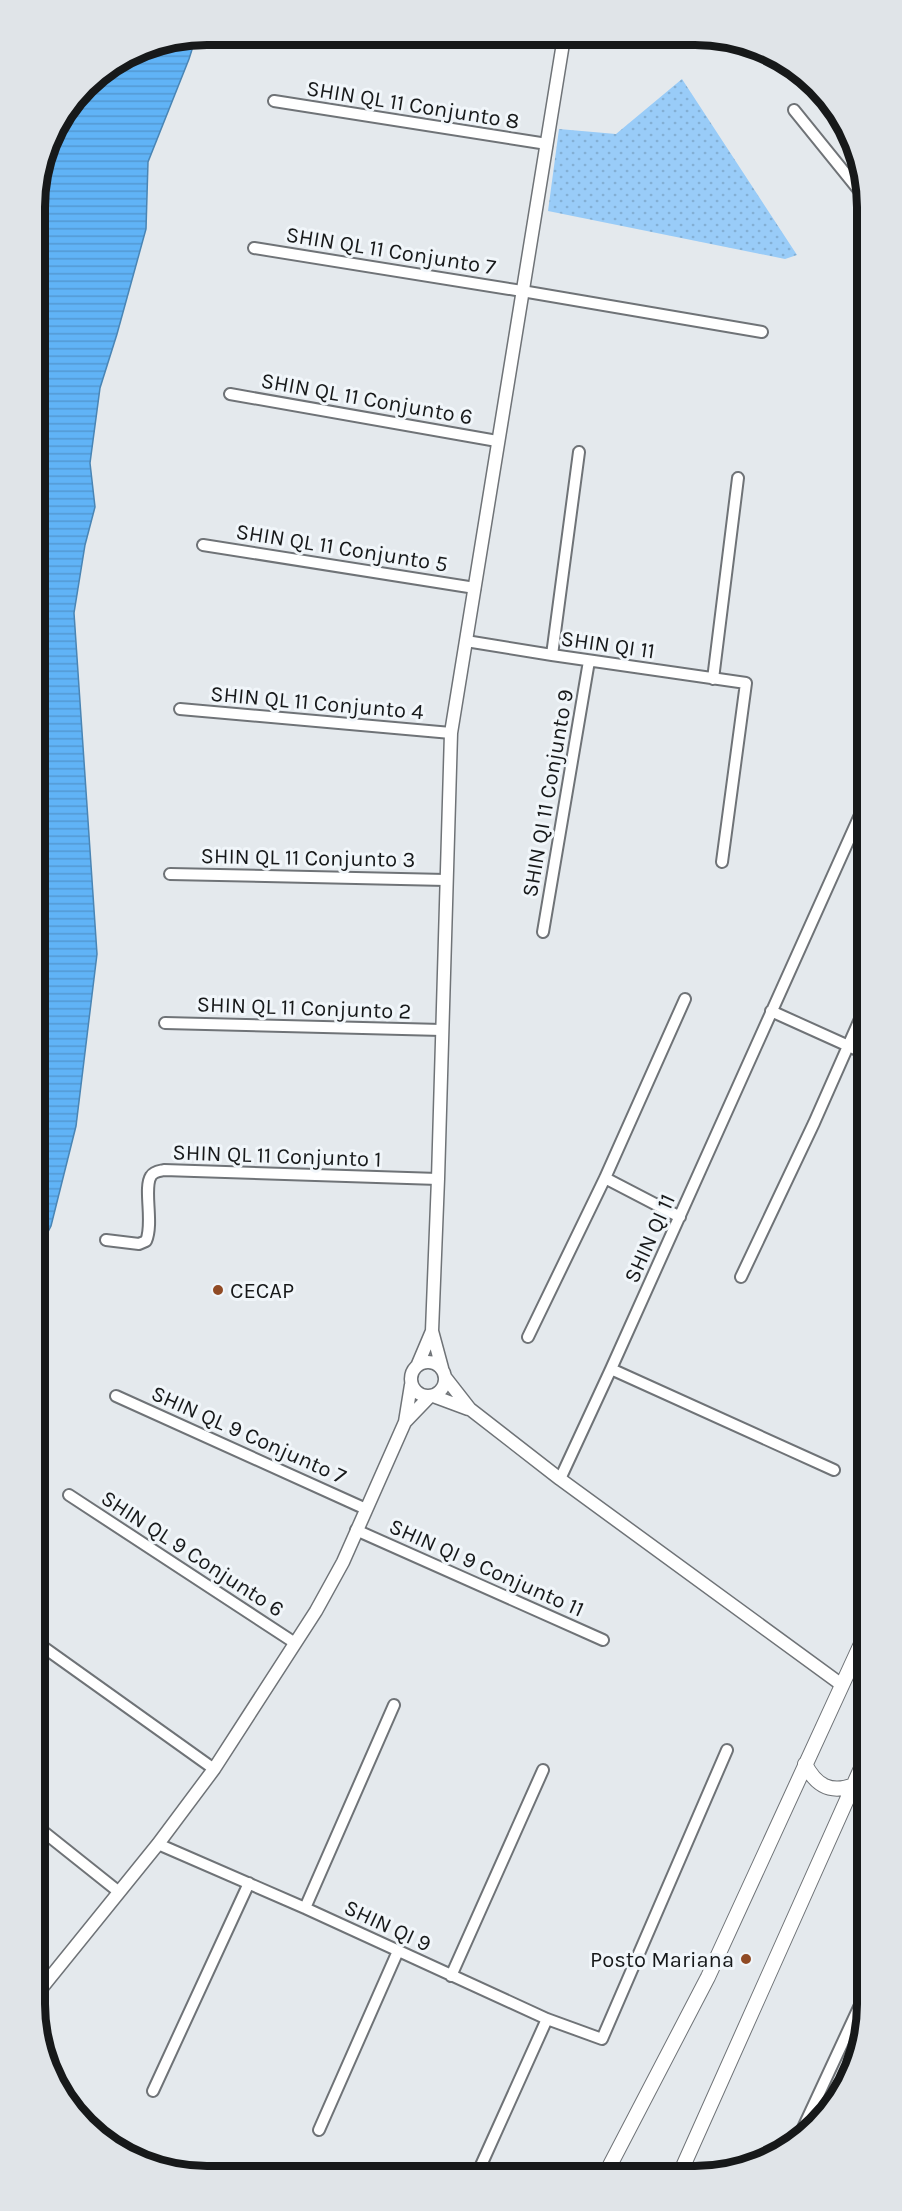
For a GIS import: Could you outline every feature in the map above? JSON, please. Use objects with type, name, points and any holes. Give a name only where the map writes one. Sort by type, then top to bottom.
[{"type":"main road","points":[[610,2166],[708,1977],[857,1652]]},
{"type":"main road","points":[[805,1764],[813,1777],[825,1786],[838,1790],[854,1785]]},
{"type":"main road","points":[[683,2166],[857,1778]]},
{"type":"street","points":[[405,1422],[432,1396],[440,1392],[444,1385],[443,1372],[432,1331],[451,733],[563,45]]},
{"type":"street","name":"SHIN QL 11 Conjunto 8","points":[[274,101],[547,144]]},
{"type":"street","points":[[794,110],[856,187]]},
{"type":"street","name":"SHIN QL 11 Conjunto 7","points":[[254,248],[762,332]]},
{"type":"street","name":"SHIN QL 11 Conjunto 6","points":[[230,394],[497,441]]},
{"type":"street","points":[[552,656],[579,452]]},
{"type":"street","points":[[713,679],[738,478]]},
{"type":"street","name":"SHIN QL 11 Conjunto 5","points":[[203,545],[386,572],[474,588]]},
{"type":"street","name":"SHIN QI 11","points":[[466,640],[552,656],[746,683],[722,862]]},
{"type":"street","name":"SHIN QI 11 Conjunto 9","points":[[543,932],[589,661]]},
{"type":"street","name":"SHIN QL 11 Conjunto 4","points":[[180,710],[451,733]]},
{"type":"street","name":"SHIN QI 11","points":[[560,1479],[857,821]]},
{"type":"street","name":"SHIN QL 11 Conjunto 3","points":[[170,874],[446,880]]},
{"type":"street","points":[[528,1337],[605,1178],[685,999]]},
{"type":"street","points":[[771,1011],[857,1050]]},
{"type":"street","name":"SHIN QL 11 Conjunto 2","points":[[165,1023],[442,1030]]},
{"type":"street","points":[[741,1277],[857,1027]]},
{"type":"street","name":"SHIN QL 11 Conjunto 1","points":[[106,1240],[139,1244],[146,1241],[149,1235],[151,1175],[164,1170],[438,1179]]},
{"type":"street","points":[[605,1178],[680,1217]]},
{"type":"street","points":[[45,1984],[158,1844],[214,1769],[330,1587],[405,1422],[412,1370],[418,1364],[432,1331]]},
{"type":"street","points":[[418,1364],[430,1361],[443,1372],[470,1409],[560,1479],[842,1685]]},
{"type":"street","points":[[611,1369],[834,1470]]},
{"type":"street","points":[[411,1385],[417,1393],[470,1409]]},
{"type":"street","name":"SHIN QL 9 Conjunto 7","points":[[116,1396],[366,1509]]},
{"type":"street","name":"SHIN QL 9 Conjunto 6","points":[[69,1496],[295,1643]]},
{"type":"street","name":"SHIN QI 9 Conjunto 11","points":[[356,1530],[603,1640]]},
{"type":"street","points":[[45,1648],[214,1769]]},
{"type":"street","points":[[305,1908],[394,1705]]},
{"type":"street","name":"SHIN QI 9","points":[[158,1844],[305,1908],[547,2019],[602,2039],[727,1750]]},
{"type":"street","points":[[451,1976],[543,1770]]},
{"type":"street","points":[[45,1833],[119,1892]]},
{"type":"street","points":[[153,2091],[249,1883]]},
{"type":"street","points":[[319,2130],[398,1951]]},
{"type":"street","points":[[807,2120],[857,2012]]},
{"type":"street","points":[[481,2166],[547,2019]]},
{"type":"shaded area","points":[[193,46],[148,162],[146,229],[100,388],[90,463],[95,507],[85,545],[74,613],[97,954],[76,1126],[51,1226],[45,1238],[46,186],[57,145],[72,117],[100,85],[117,72],[145,57]]},
{"type":"shaded area","points":[[682,79],[797,255],[785,259],[548,211],[559,129],[616,134]]},
{"type":"place","name":"CECAP","points":[[218,1290]]},
{"type":"place","name":"Posto Mariana","points":[[746,1959]]}]
